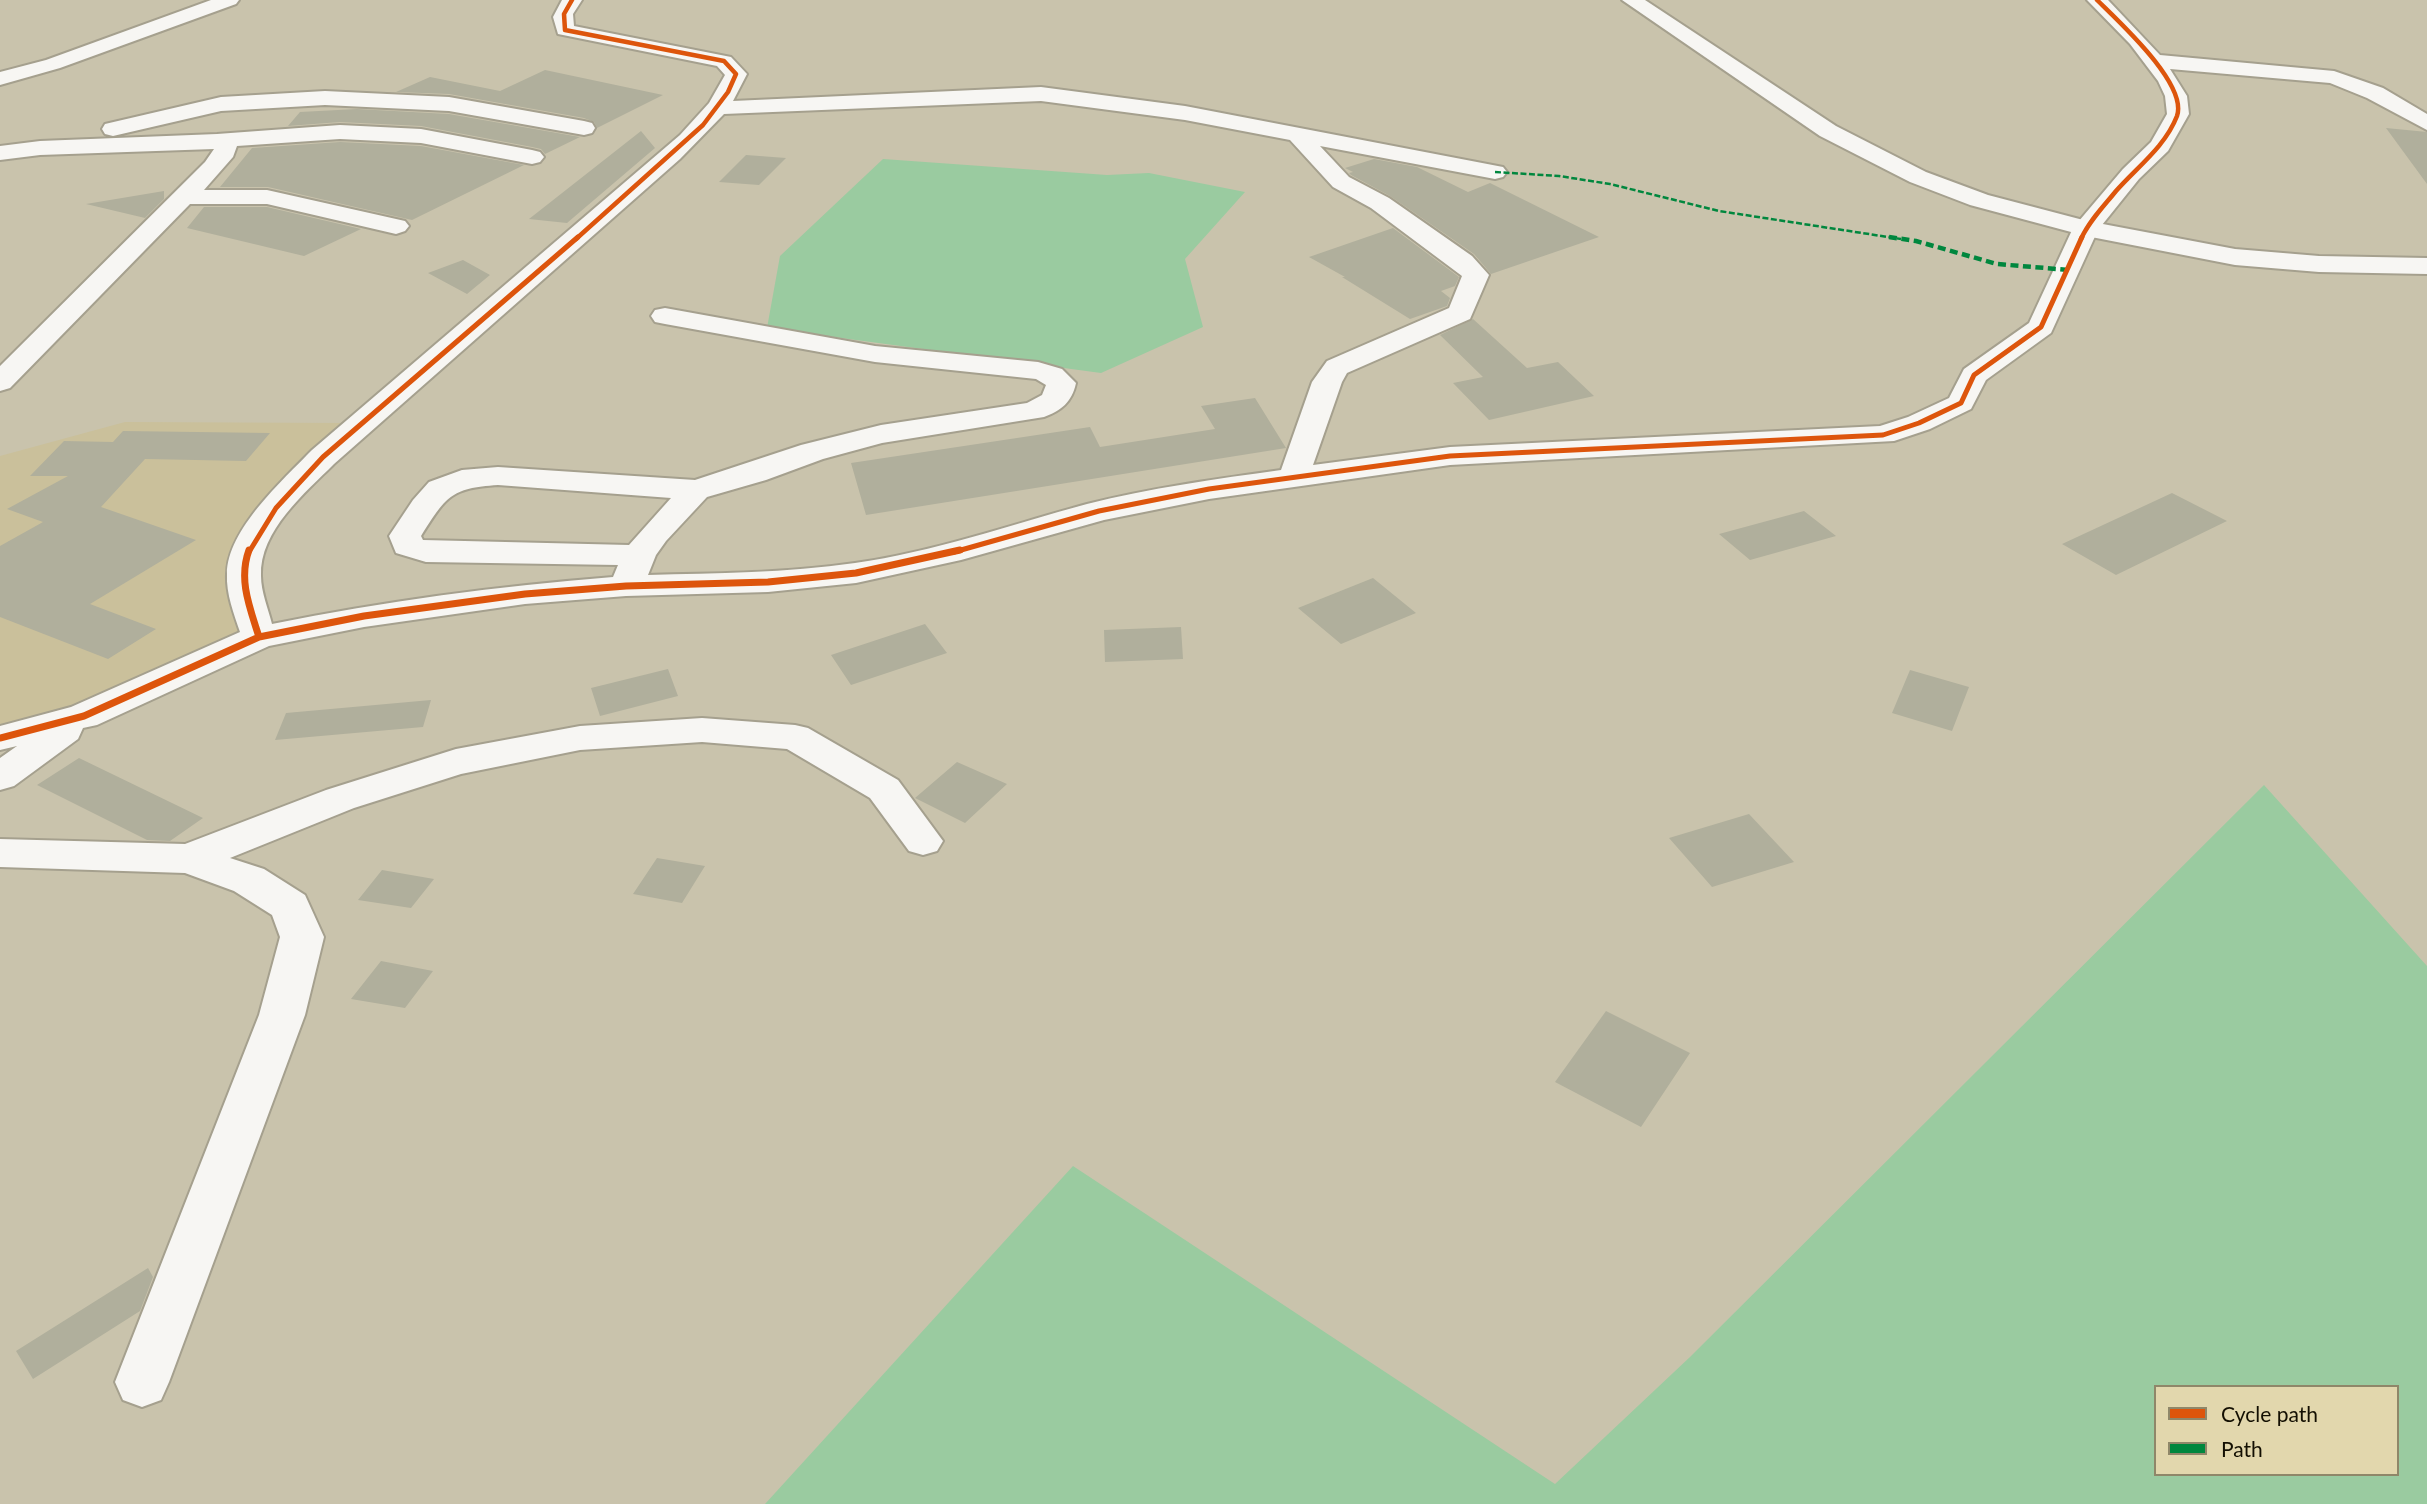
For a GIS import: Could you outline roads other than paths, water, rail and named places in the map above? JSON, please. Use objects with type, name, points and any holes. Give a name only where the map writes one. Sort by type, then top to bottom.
[{"type":"street","points":[[0,79],[53,64],[229,0]]},
{"type":"street","points":[[259,637],[243,569],[254,540],[284,497],[323,457],[579,237],[698,130],[732,86],[736,74],[723,61],[565,30],[562,23],[563,12],[572,0]]},
{"type":"street","points":[[1632,0],[1828,131],[1918,177],[1979,200],[2086,229],[2183,248],[2277,262],[2427,266]]},
{"type":"street","points":[[0,738],[84,716],[259,637],[377,614],[525,594],[626,586],[768,582],[856,573],[949,553],[1099,511],[1209,489],[1450,456],[1883,435],[1919,423],[1961,403],[1974,375],[2041,327],[2086,229],[2131,174],[2160,146],[2178,114],[2176,96],[2154,61],[2097,0]]},
{"type":"street","points":[[2154,61],[2334,77],[2365,88],[2427,123]]},
{"type":"street","points":[[716,108],[1041,94],[1185,113],[1495,172]]},
{"type":"street","points":[[40,148],[182,111],[275,99],[325,98],[449,104],[584,128]]},
{"type":"street","points":[[0,153],[40,148],[217,141],[340,132],[421,136],[532,157]]},
{"type":"street","points":[[1294,476],[1327,382],[1337,367],[1460,313],[1476,275],[1463,262],[1380,203],[1341,182],[1297,134]]},
{"type":"street","points":[[0,382],[225,152],[226,146],[217,141]]},
{"type":"street","points":[[183,197],[267,197],[396,226]]},
{"type":"street","points":[[639,555],[426,552],[408,546],[405,536],[434,492],[448,484],[471,477],[498,476],[696,490],[755,473],[812,452],[881,434],[1032,411],[1049,405],[1059,397],[1061,383],[1052,375],[1038,371],[875,354],[665,316]]},
{"type":"street","points":[[626,586],[639,555],[654,534],[696,490]]},
{"type":"street","points":[[0,777],[84,716]]},
{"type":"street","points":[[188,859],[340,799],[456,762],[580,738],[702,730],[795,737],[884,789],[923,841]]},
{"type":"street","points":[[0,853],[188,859],[249,880],[290,905],[302,937],[282,1015],[142,1382]]}]
